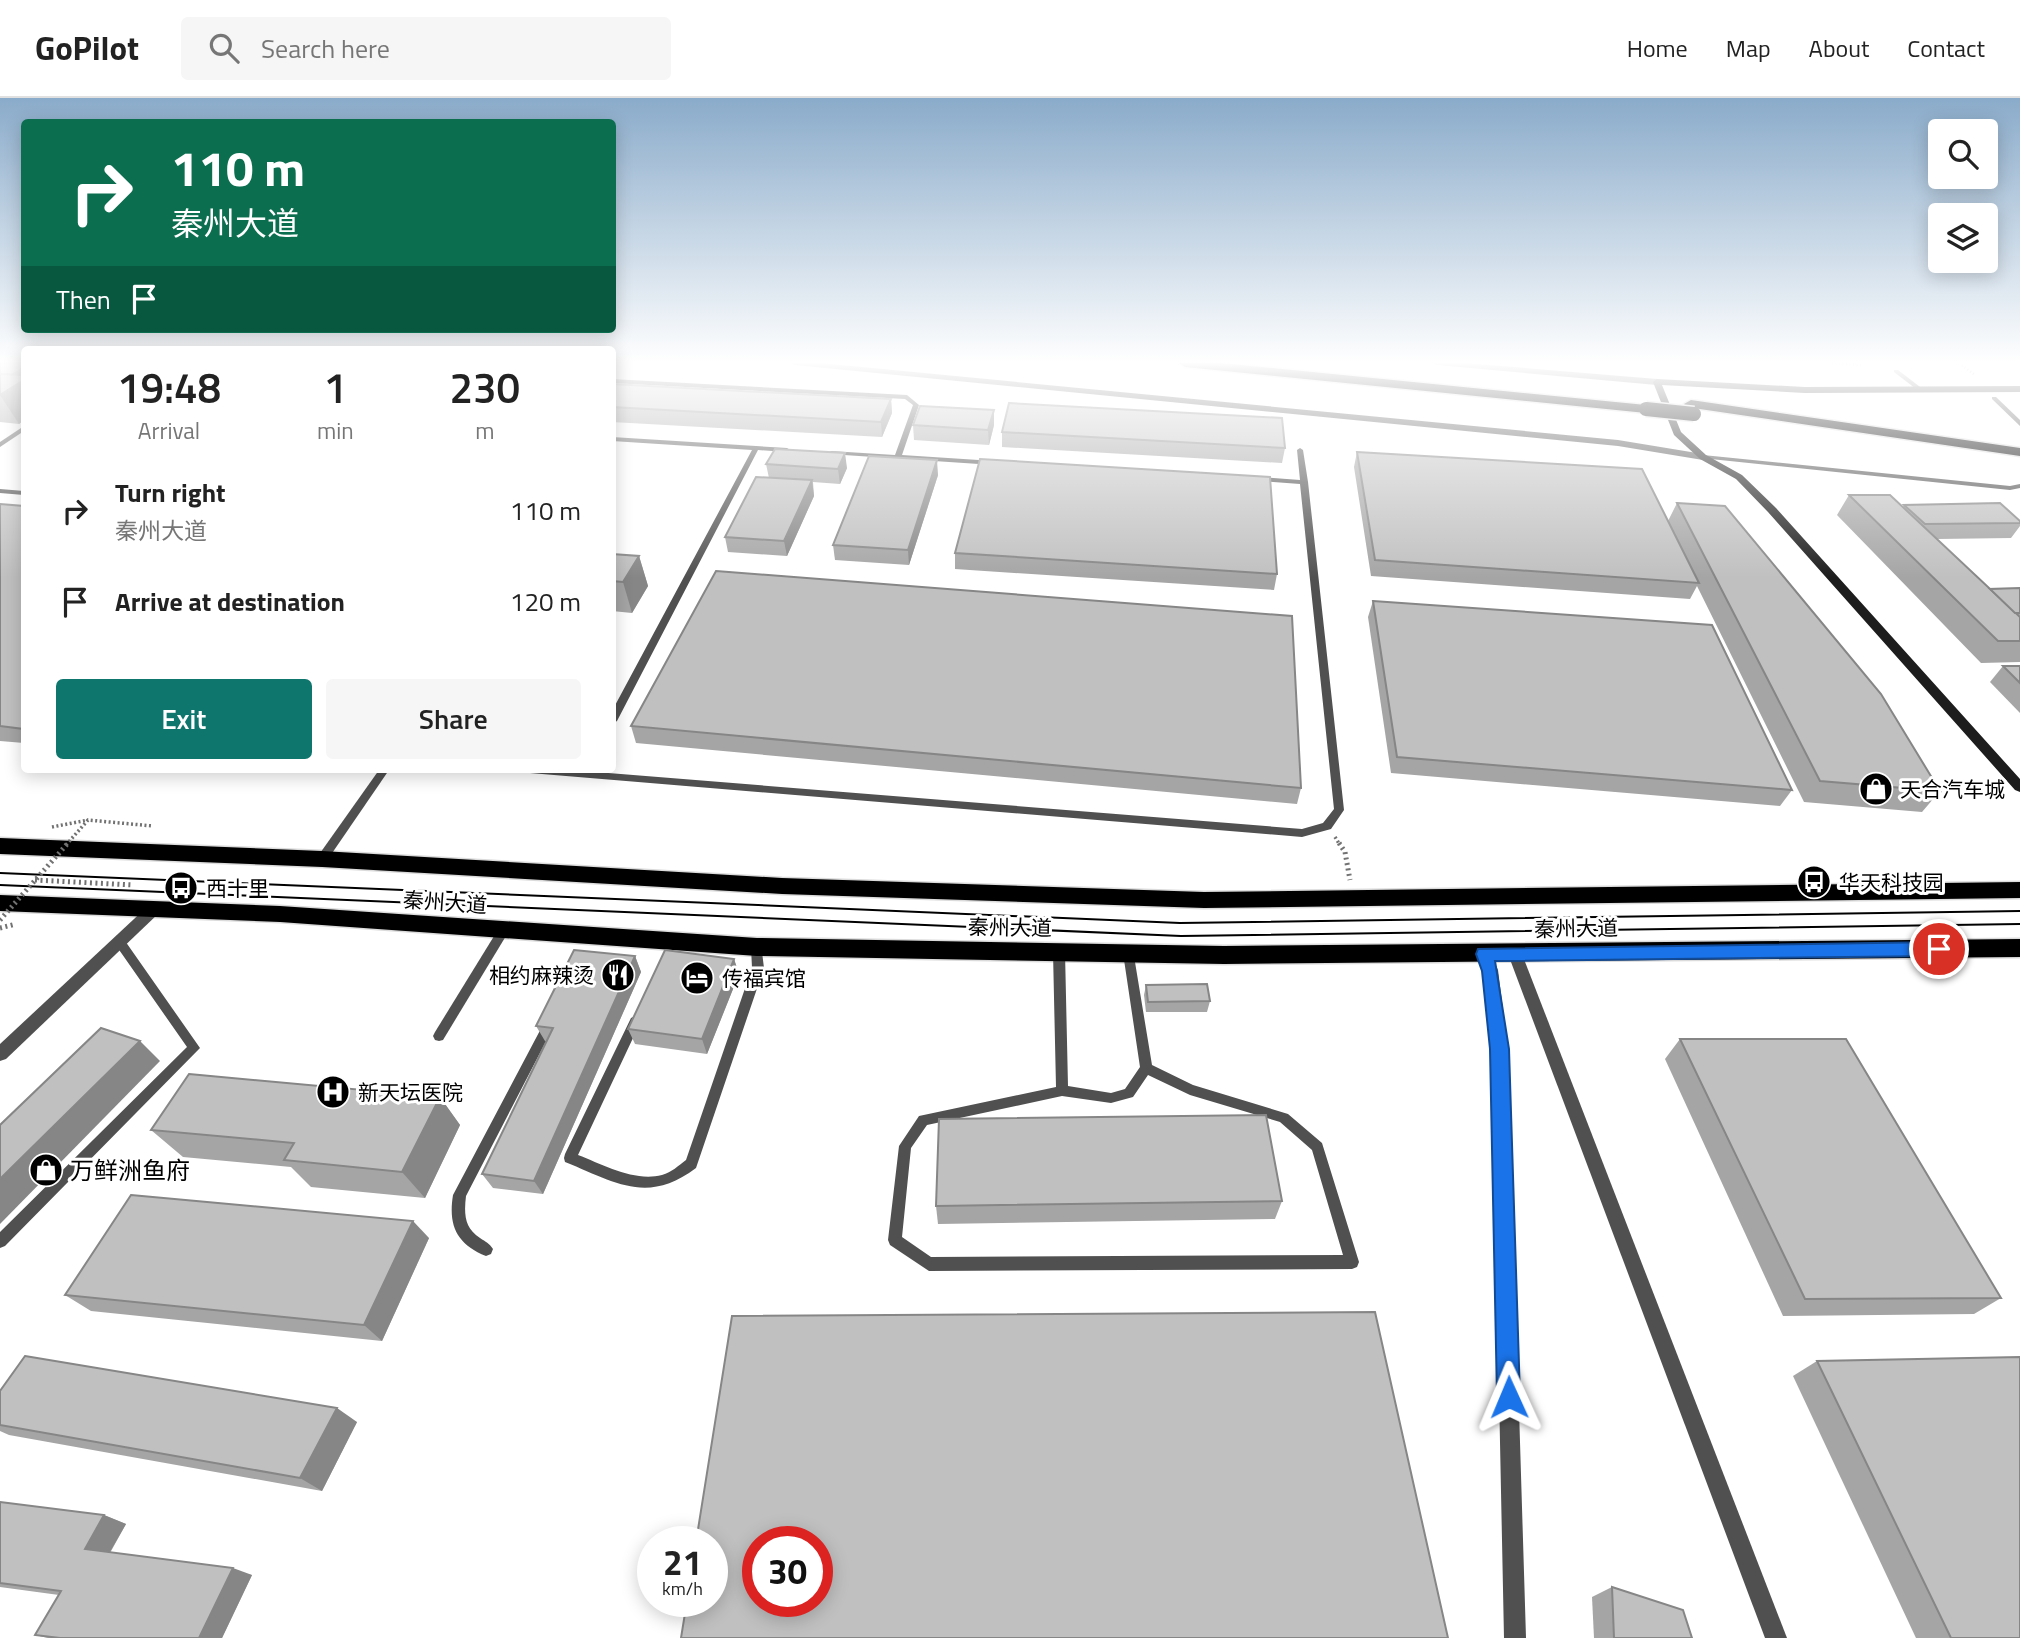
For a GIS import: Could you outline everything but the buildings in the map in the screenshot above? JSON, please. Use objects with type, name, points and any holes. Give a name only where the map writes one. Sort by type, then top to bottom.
[{"type":"highway","points":[[1850,435],[2020,463]]},
{"type":"highway","points":[[1890,435],[2020,452]]},
{"type":"highway","name":"秦州大道","points":[[0,846],[322,859],[809,887],[1204,900],[2020,890]]},
{"type":"highway","name":"秦州大道","points":[[0,903],[154,909],[503,931],[671,946],[1129,953],[1484,954],[2020,948]]},
{"type":"street","points":[[1534,435],[1618,443],[1703,457]]},
{"type":"street","points":[[1679,435],[1703,457],[1739,477],[1772,510],[2020,787]]},
{"type":"street","points":[[0,1054],[154,909]]},
{"type":"street","points":[[1484,954],[1490,971],[1500,1049],[1515,1638]]},
{"type":"street","points":[[1515,954],[1776,1638]]},
{"type":"lane","points":[[0,445],[14,435]]},
{"type":"lane","points":[[898,457],[906,435]]},
{"type":"lane","points":[[616,439],[795,450]]},
{"type":"lane","points":[[616,713],[757,448]]},
{"type":"lane","points":[[598,773],[1302,832],[1327,826],[1339,810],[1300,450]]},
{"type":"lane","points":[[821,452],[1006,464]]},
{"type":"lane","points":[[1703,457],[2010,488],[2020,486]]},
{"type":"lane","points":[[1250,478],[1304,482]]},
{"type":"lane","points":[[0,491],[21,493]]},
{"type":"lane","points":[[322,859],[382,773]]},
{"type":"lane","points":[[439,1036],[503,931]]},
{"type":"lane","points":[[0,1241],[194,1048],[118,941]]},
{"type":"lane","points":[[640,1011],[570,1158],[635,1183],[657,1184],[681,1174],[691,1164],[758,968],[758,947]]},
{"type":"lane","points":[[1059,952],[1062,1091]]},
{"type":"lane","points":[[1129,953],[1146,1068],[1129,1093],[1111,1098],[1062,1091],[923,1121],[905,1146],[895,1240],[929,1264],[1352,1262],[1317,1147],[1284,1118],[1190,1090],[1146,1068]]},
{"type":"lane","points":[[486,1249],[465,1236],[459,1226],[460,1195],[553,1016]]},
{"type":"path","points":[[0,920],[88,820],[153,826]]},
{"type":"path","points":[[1327,826],[1345,852],[1353,898]]},
{"type":"path","points":[[35,880],[133,885]]},
{"type":"tram line","points":[[0,873],[1180,923],[2020,911]]},
{"type":"tram line","points":[[0,885],[1181,936],[2020,924]]},
{"type":"place","name":"天合汽车城","points":[[1876,789]]},
{"type":"place","name":"华天科技园","points":[[1814,882]]},
{"type":"place","name":"西十里","points":[[181,888]]},
{"type":"place","name":"相约麻辣烫","points":[[618,975]]},
{"type":"place","name":"传福宾馆","points":[[697,978]]},
{"type":"place","name":"新天坛医院","points":[[333,1092]]},
{"type":"place","name":"万鲜洲鱼府","points":[[46,1170]]},
{"type":"route","points":[[1509,1397],[1500,1049],[1490,971],[1484,954],[1939,949]]}]
